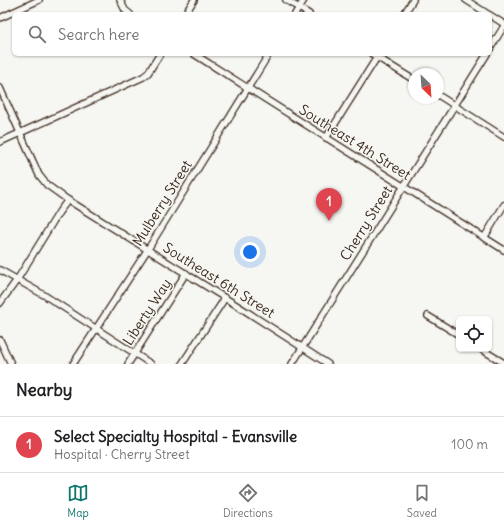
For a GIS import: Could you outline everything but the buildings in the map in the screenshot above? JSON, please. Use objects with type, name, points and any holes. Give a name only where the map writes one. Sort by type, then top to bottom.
[{"type":"street","points":[[13,12],[39,0]]},
{"type":"street","points":[[120,0],[128,12]]},
{"type":"street","points":[[186,12],[194,0]]},
{"type":"street","points":[[286,0],[305,12]]},
{"type":"street","points":[[296,12],[304,0]]},
{"type":"street","points":[[405,12],[413,0]]},
{"type":"street","points":[[466,0],[484,12]]},
{"type":"street","points":[[0,18],[12,12]]},
{"type":"street","points":[[492,17],[504,25],[492,46]]},
{"type":"street","points":[[0,142],[146,75],[159,56]]},
{"type":"street","name":"Southeast 4th Street","points":[[197,56],[504,250]]},
{"type":"street","name":"Mulberry Street","points":[[73,364],[148,249],[269,56]]},
{"type":"street","points":[[326,138],[375,56]]},
{"type":"street","points":[[378,56],[408,76]]},
{"type":"street","name":"Cherry Street","points":[[292,364],[486,56]]},
{"type":"street","name":"Southeast 6th Street","points":[[0,88],[40,175],[44,182],[51,188],[328,364]]},
{"type":"street","points":[[444,99],[504,137]]},
{"type":"street","points":[[0,303],[18,280],[55,218],[68,200]]},
{"type":"street","points":[[484,238],[504,205]]},
{"type":"street","points":[[0,270],[44,295],[151,364]]},
{"type":"street","name":"Liberty Way","points":[[128,364],[186,273]]},
{"type":"street","points":[[182,364],[225,298]]},
{"type":"street","points":[[428,316],[456,333]]},
{"type":"street","points":[[0,340],[11,364]]},
{"type":"street","points":[[486,352],[504,363]]},
{"type":"place","name":"Select Specialty Hospital - Evansville","points":[[329,221]]}]
